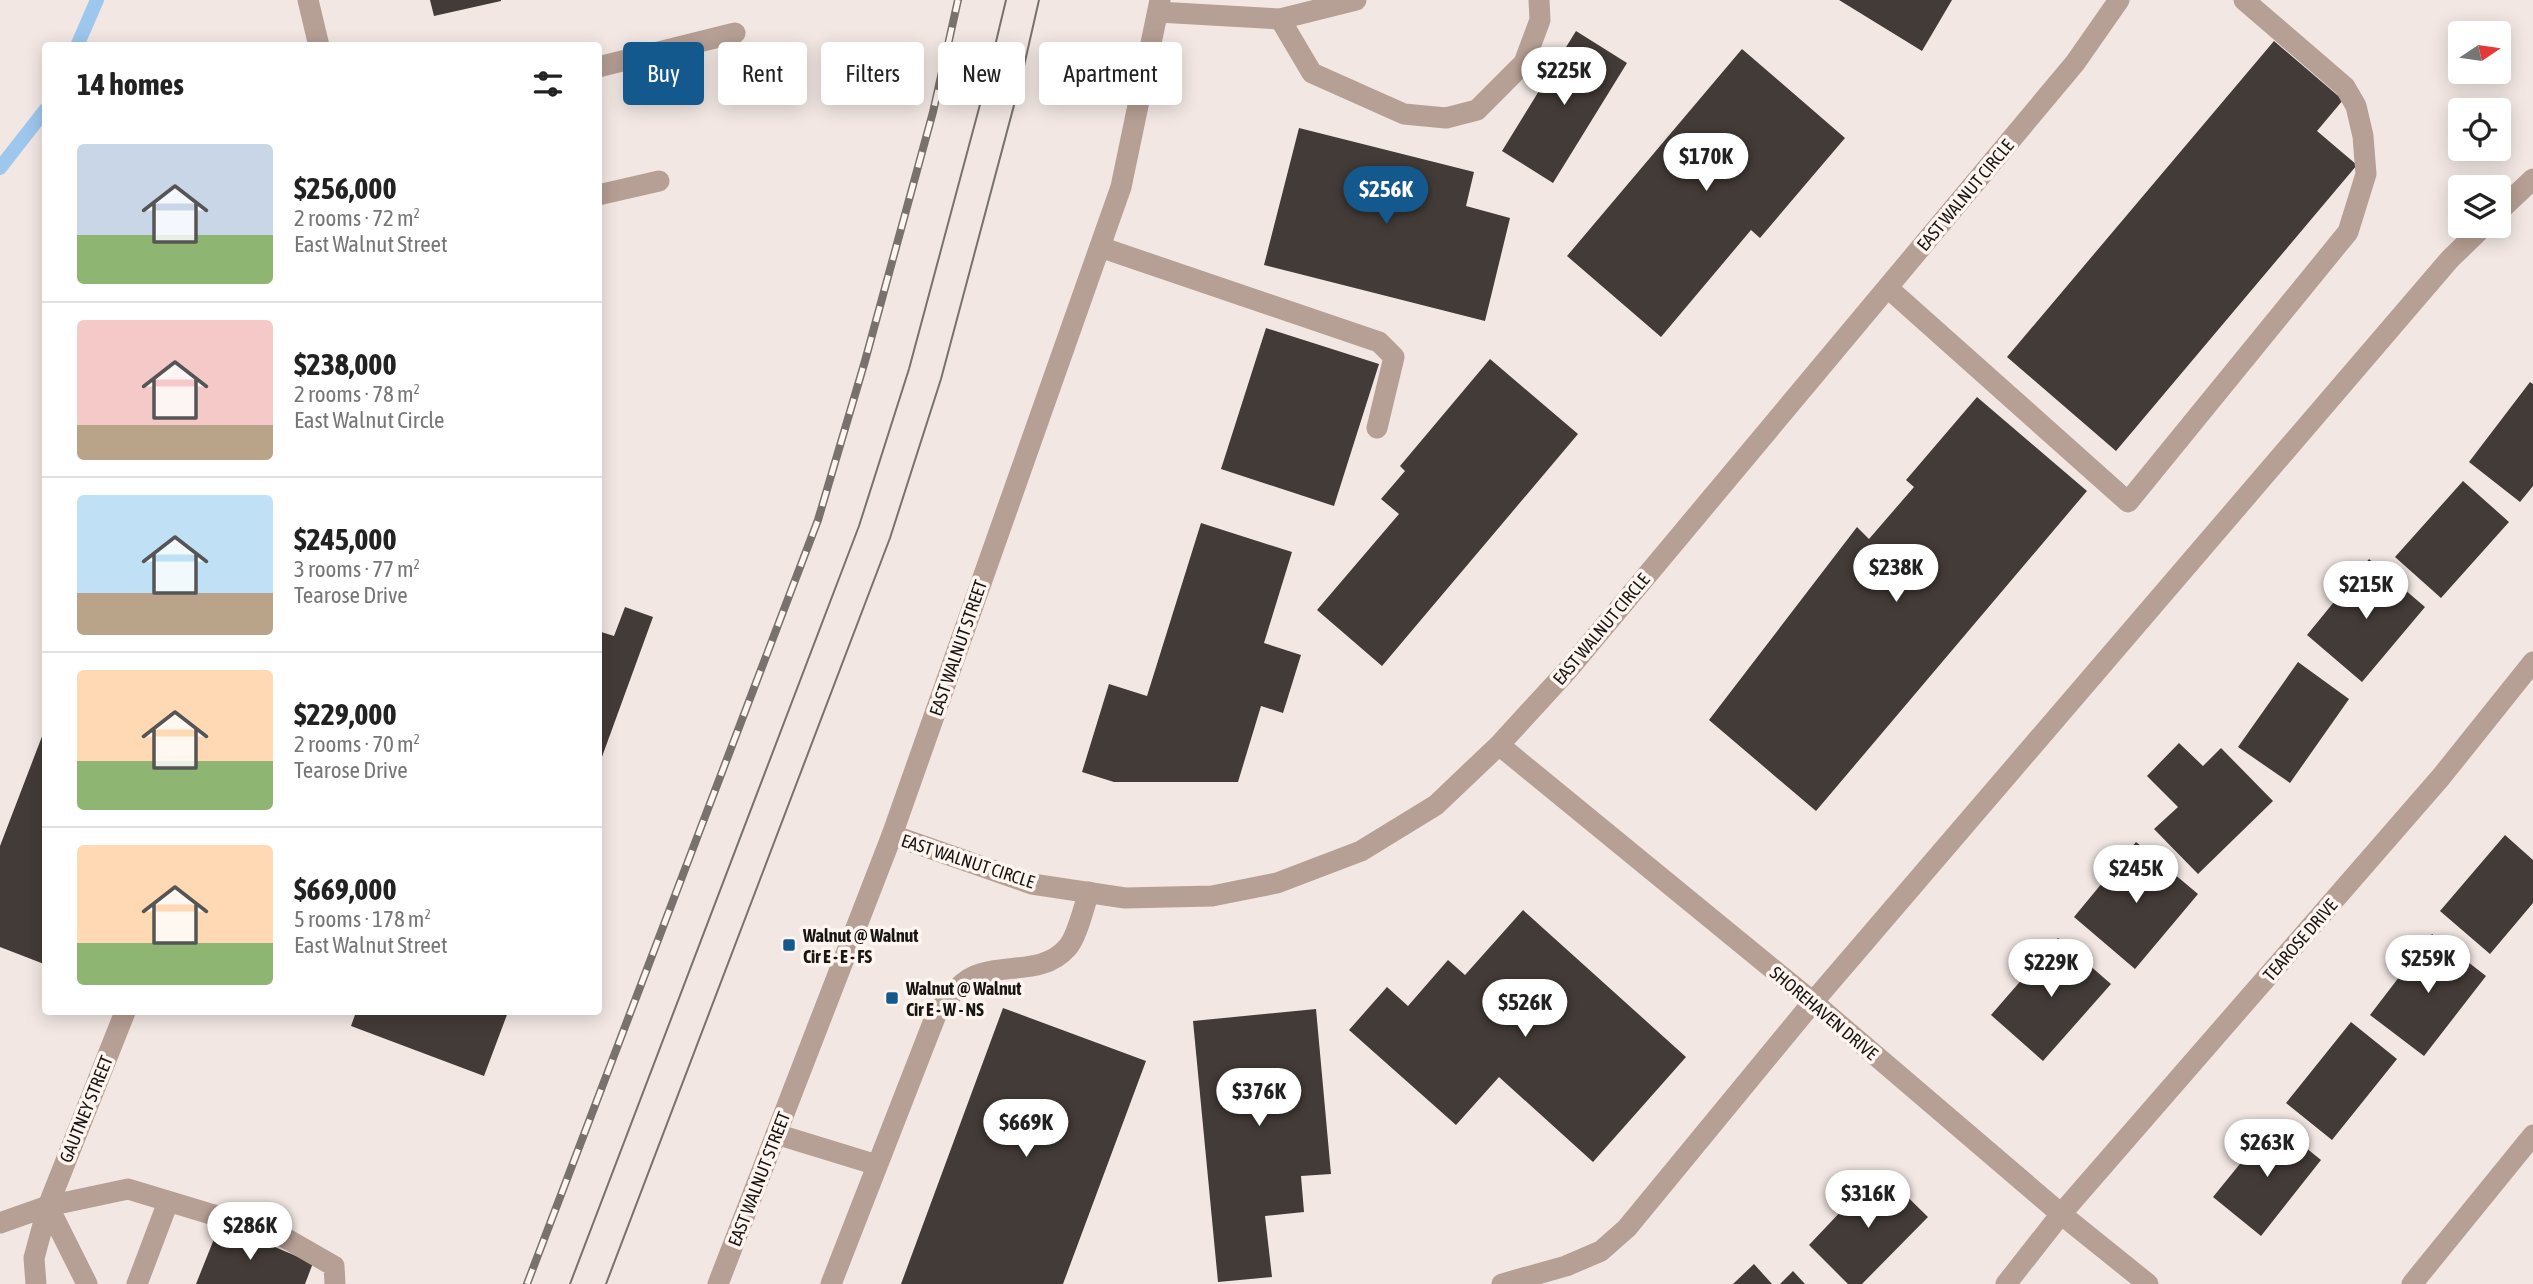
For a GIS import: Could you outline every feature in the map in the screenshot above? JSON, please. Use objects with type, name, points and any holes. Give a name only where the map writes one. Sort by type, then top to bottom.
[{"type":"street","points":[[308,0],[318,42]]},
{"type":"street","points":[[1159,6],[1280,19],[1356,0]]},
{"type":"street","points":[[1280,19],[1312,73],[1404,114],[1446,118],[1477,110],[1524,63],[1540,20],[1539,0]]},
{"type":"street","name":"EAST WALNUT CIRCLE","points":[[892,835],[1032,884],[1125,898],[1212,896],[1277,883],[1361,851],[1436,805],[1499,745],[1567,671],[2075,63],[2119,0]]},
{"type":"street","points":[[1888,288],[2128,502],[2348,232],[2366,174],[2363,136],[2356,106],[2345,88],[2244,0]]},
{"type":"street","name":"EAST WALNUT STREET","points":[[718,1284],[892,835],[1121,187],[1159,6]]},
{"type":"street","points":[[602,66],[735,33]]},
{"type":"street","points":[[2511,200],[2533,179]]},
{"type":"street","points":[[602,194],[659,181]]},
{"type":"street","points":[[1502,1284],[1566,1266],[1601,1251],[1627,1228],[1813,1002],[2451,259],[2472,238]]},
{"type":"street","points":[[1100,247],[1380,342],[1394,357],[1377,428]]},
{"type":"street","name":"TEAROSE DRIVE","points":[[2006,1284],[2062,1214],[2441,777],[2533,662]]},
{"type":"street","name":"SHOREHAVEN DRIVE","points":[[1499,745],[1813,1002],[2148,1284]]},
{"type":"street","points":[[831,1284],[936,1014],[952,993],[978,974],[1051,961],[1069,947],[1089,892]]},
{"type":"street","name":"GAUTNEY STREET","points":[[36,1284],[34,1258],[48,1206],[124,1015]]},
{"type":"street","points":[[776,1134],[877,1166]]},
{"type":"street","points":[[2412,1284],[2533,1135]]},
{"type":"street","points":[[0,1223],[48,1206],[128,1189],[280,1235],[334,1266],[335,1284]]},
{"type":"street","points":[[137,1284],[168,1202]]},
{"type":"street","points":[[48,1206],[87,1284]]},
{"type":"building","points":[[430,0],[501,0],[501,1],[434,16]]},
{"type":"building","points":[[1839,0],[1952,0],[1922,51]]},
{"type":"building","points":[[1576,31],[1627,63],[1553,183],[1502,151]]},
{"type":"building","points":[[2274,41],[2343,100],[2317,131],[2357,165],[2116,451],[2007,357]]},
{"type":"building","points":[[1742,49],[1845,138],[1760,238],[1751,230],[1661,337],[1567,256]]},
{"type":"building","points":[[1299,128],[1474,172],[1466,206],[1510,218],[1485,321],[1264,265]]},
{"type":"building","points":[[1266,328],[1379,364],[1334,506],[1221,469]]},
{"type":"building","points":[[1490,359],[1578,434],[1382,666],[1317,610],[1399,514],[1381,499],[1405,471],[1400,466]]},
{"type":"building","points":[[2530,382],[2533,384],[2533,486],[2520,502],[2469,462]]},
{"type":"building","points":[[1977,397],[2087,491],[1816,811],[1709,720],[1857,527],[1869,539],[1914,487],[1906,480]]},
{"type":"building","points":[[2463,481],[2509,522],[2441,598],[2395,557]]},
{"type":"building","points":[[1201,523],[1292,552],[1264,643],[1301,655],[1283,713],[1261,706],[1238,782],[1114,782],[1082,772],[1109,684],[1147,696]]},
{"type":"building","points":[[2369,559],[2425,607],[2362,682],[2307,635]]},
{"type":"building","points":[[625,607],[653,617],[602,757],[602,632],[614,636]]},
{"type":"building","points":[[2298,662],[2349,699],[2290,783],[2238,747]]},
{"type":"building","points":[[42,736],[42,963],[0,947],[0,846]]},
{"type":"building","points":[[2179,743],[2203,766],[2221,748],[2273,801],[2198,874],[2154,829],[2178,807],[2147,776]]},
{"type":"building","points":[[2505,835],[2533,860],[2533,903],[2490,954],[2440,911]]},
{"type":"building","points":[[2136,842],[2198,894],[2135,969],[2074,917]]},
{"type":"building","points":[[1523,910],[1686,1057],[1593,1162],[1499,1077],[1456,1125],[1349,1030],[1387,987],[1408,1006],[1448,960],[1465,975]]},
{"type":"building","points":[[2432,934],[2486,976],[2424,1056],[2370,1015]]},
{"type":"building","points":[[2058,938],[2111,984],[2043,1061],[1991,1015]]},
{"type":"building","points":[[1003,1008],[1146,1061],[1063,1284],[901,1284]]},
{"type":"building","points":[[1316,1009],[1331,1174],[1301,1176],[1304,1212],[1265,1216],[1272,1277],[1218,1282],[1193,1021]]},
{"type":"building","points":[[355,1015],[507,1015],[484,1076],[351,1026]]},
{"type":"building","points":[[2351,1022],[2397,1059],[2332,1140],[2286,1103]]},
{"type":"building","points":[[2274,1122],[2321,1160],[2261,1236],[2213,1197]]},
{"type":"building","points":[[1880,1170],[1928,1217],[1862,1284],[1848,1284],[1809,1245]]},
{"type":"building","points":[[220,1224],[313,1263],[305,1284],[196,1284]]},
{"type":"building","points":[[1754,1264],[1772,1284],[1733,1284]]},
{"type":"building","points":[[1793,1271],[1805,1284],[1780,1284]]},
{"type":"waterway","points":[[79,42],[97,0]]},
{"type":"waterway","points":[[0,168],[42,114]]},
{"type":"tram line","points":[[570,1284],[859,526],[909,369],[1006,0]]},
{"type":"tram line","points":[[606,1284],[890,538],[941,379],[1021,79],[1039,0]]},
{"type":"railway","points":[[527,1284],[818,520],[865,361],[933,112],[958,0]]},
{"type":"place","name":"Walnut @ Walnut Cir E - E - FS","points":[[789,945]]},
{"type":"place","name":"Walnut @ Walnut Cir E - W - NS","points":[[892,998]]}]
